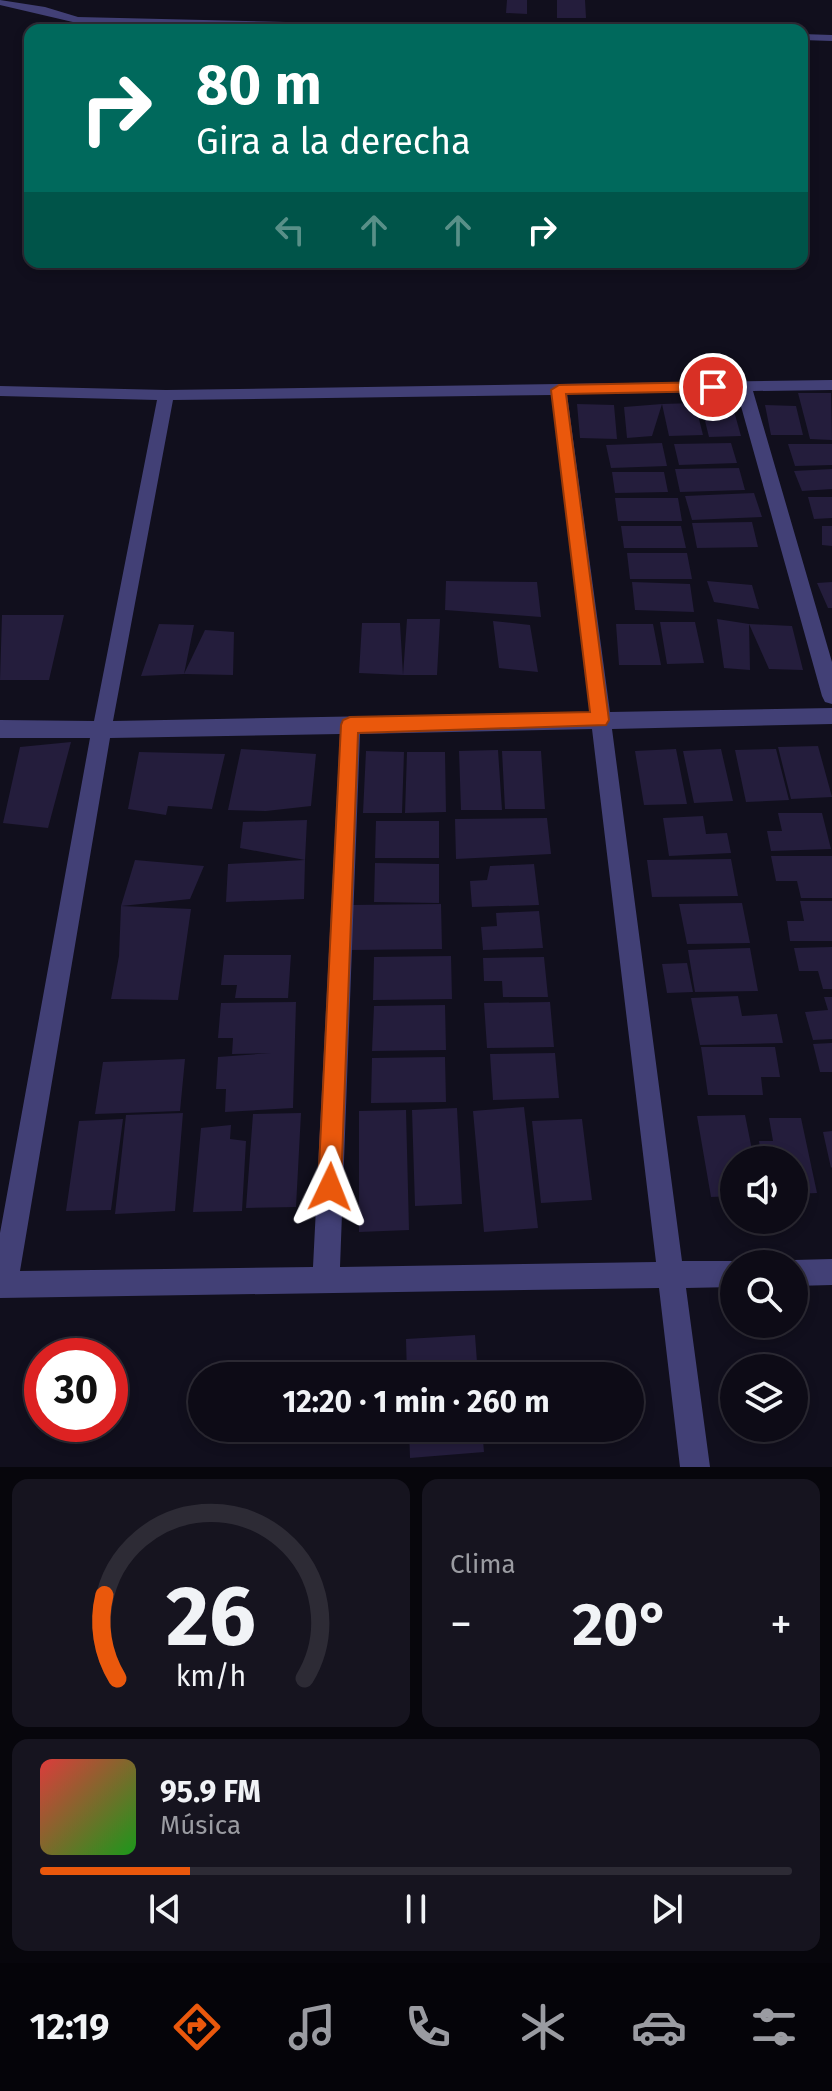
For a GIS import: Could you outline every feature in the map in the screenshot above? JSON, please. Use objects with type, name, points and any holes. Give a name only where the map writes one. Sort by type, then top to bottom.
[{"type":"street","points":[[0,2],[45,10],[77,20],[245,24]]},
{"type":"street","points":[[808,37],[832,38]]},
{"type":"street","points":[[0,391],[166,395],[832,385]]},
{"type":"street","points":[[744,387],[832,696]]},
{"type":"street","points":[[559,390],[695,1467]]},
{"type":"street","points":[[166,395],[2,1285],[720,1274]]},
{"type":"street","points":[[0,729],[102,730],[832,716]]},
{"type":"street","points":[[326,1279],[350,725]]},
{"type":"street","points":[[808,1273],[832,1272]]},
{"type":"building","points":[[507,0],[527,0],[527,14],[506,13]]},
{"type":"building","points":[[557,0],[585,0],[586,18],[557,18]]},
{"type":"building","points":[[798,393],[831,393],[832,440],[810,439]]},
{"type":"building","points":[[695,403],[703,435],[669,436],[662,404]]},
{"type":"building","points":[[577,404],[614,405],[617,439],[580,438]]},
{"type":"building","points":[[662,404],[652,436],[627,438],[624,407]]},
{"type":"building","points":[[732,404],[741,436],[709,437],[701,405]]},
{"type":"building","points":[[765,405],[796,406],[803,435],[771,435]]},
{"type":"building","points":[[662,443],[667,466],[611,468],[606,445]]},
{"type":"building","points":[[731,443],[737,463],[679,465],[674,444]]},
{"type":"building","points":[[788,444],[832,444],[832,465],[795,466]]},
{"type":"building","points":[[739,468],[745,490],[680,492],[675,469]]},
{"type":"building","points":[[832,469],[832,489],[802,491],[794,471]]},
{"type":"building","points":[[612,472],[664,472],[668,492],[615,493]]},
{"type":"building","points":[[754,493],[762,517],[692,520],[685,496]]},
{"type":"building","points":[[808,497],[832,497],[832,518],[814,519]]},
{"type":"building","points":[[615,498],[678,498],[682,521],[618,521]]},
{"type":"building","points":[[752,522],[758,547],[697,548],[692,523]]},
{"type":"building","points":[[621,526],[681,526],[686,548],[624,548]]},
{"type":"building","points":[[822,526],[832,526],[832,546],[822,545]]},
{"type":"building","points":[[627,553],[687,553],[692,579],[630,579]]},
{"type":"building","points":[[446,581],[537,582],[541,617],[445,610]]},
{"type":"building","points":[[707,581],[752,585],[759,609],[714,602]]},
{"type":"building","points":[[632,582],[690,584],[694,612],[635,610]]},
{"type":"building","points":[[832,582],[832,608],[828,608],[817,583]]},
{"type":"building","points":[[2,615],[64,615],[49,680],[0,680]]},
{"type":"building","points":[[407,619],[440,619],[437,675],[403,675]]},
{"type":"building","points":[[717,619],[749,624],[750,670],[724,668]]},
{"type":"building","points":[[493,621],[530,625],[538,672],[499,668]]},
{"type":"building","points":[[660,622],[695,622],[704,663],[667,664]]},
{"type":"building","points":[[362,623],[400,623],[403,675],[359,673]]},
{"type":"building","points":[[159,624],[194,625],[184,674],[141,676]]},
{"type":"building","points":[[616,624],[653,624],[661,665],[619,665]]},
{"type":"building","points":[[749,624],[792,626],[803,670],[769,669]]},
{"type":"building","points":[[205,630],[234,632],[233,675],[184,674]]},
{"type":"building","points":[[71,742],[48,828],[3,823],[20,747]]},
{"type":"building","points":[[818,746],[832,797],[791,799],[778,747]]},
{"type":"building","points":[[241,749],[316,754],[311,806],[266,811],[228,810]]},
{"type":"building","points":[[676,749],[687,804],[644,805],[635,751]]},
{"type":"building","points":[[721,749],[733,801],[694,803],[683,751]]},
{"type":"building","points":[[776,749],[789,800],[746,802],[735,750]]},
{"type":"building","points":[[498,750],[502,810],[461,810],[459,751]]},
{"type":"building","points":[[366,751],[404,752],[402,813],[363,813]]},
{"type":"building","points":[[502,751],[541,751],[545,809],[505,809]]},
{"type":"building","points":[[139,752],[225,754],[212,809],[168,806],[166,815],[128,809]]},
{"type":"building","points":[[407,752],[445,752],[446,812],[405,813]]},
{"type":"building","points":[[778,813],[822,813],[831,849],[771,851],[767,831],[782,831]]},
{"type":"building","points":[[703,816],[706,834],[727,833],[731,853],[669,856],[663,818]]},
{"type":"building","points":[[547,818],[551,854],[456,859],[455,819]]},
{"type":"building","points":[[307,820],[305,860],[240,848],[243,822]]},
{"type":"building","points":[[376,821],[439,821],[439,858],[375,858]]},
{"type":"building","points":[[771,856],[832,856],[832,898],[801,898],[797,881],[776,881]]},
{"type":"building","points":[[731,859],[738,896],[652,897],[647,860]]},
{"type":"building","points":[[135,860],[204,866],[190,899],[121,906]]},
{"type":"building","points":[[305,860],[304,899],[226,902],[228,864]]},
{"type":"building","points":[[375,863],[439,864],[439,903],[374,902]]},
{"type":"building","points":[[534,864],[539,905],[472,907],[470,881],[487,880],[490,866]]},
{"type":"building","points":[[800,901],[832,901],[832,941],[790,941],[787,921],[804,921]]},
{"type":"building","points":[[742,903],[750,943],[687,944],[679,904]]},
{"type":"building","points":[[441,904],[442,949],[349,950],[351,905]]},
{"type":"building","points":[[121,906],[191,909],[178,1000],[111,999],[119,956]]},
{"type":"building","points":[[539,911],[543,948],[483,950],[481,927],[497,926],[496,913]]},
{"type":"building","points":[[832,947],[832,989],[823,989],[818,971],[799,971],[794,948]]},
{"type":"building","points":[[750,948],[758,991],[695,992],[688,950]]},
{"type":"building","points":[[224,955],[291,955],[288,998],[235,998],[237,985],[221,985]]},
{"type":"building","points":[[451,956],[452,999],[373,1000],[374,957]]},
{"type":"building","points":[[544,957],[548,997],[503,997],[502,981],[484,981],[483,958]]},
{"type":"building","points":[[687,963],[693,992],[667,993],[662,964]]},
{"type":"building","points":[[738,996],[742,1016],[777,1014],[783,1043],[700,1045],[691,998]]},
{"type":"building","points":[[824,997],[832,997],[832,1039],[813,1040],[805,1012],[828,1010]]},
{"type":"building","points":[[296,1002],[293,1108],[225,1112],[226,1089],[216,1089],[218,1057],[271,1053],[232,1054],[233,1038],[218,1038],[221,1003]]},
{"type":"building","points":[[550,1002],[554,1047],[487,1048],[484,1003]]},
{"type":"building","points":[[445,1005],[446,1050],[372,1051],[374,1006]]},
{"type":"building","points":[[832,1043],[832,1072],[820,1072],[813,1044]]},
{"type":"building","points":[[701,1047],[775,1047],[780,1077],[761,1077],[763,1095],[708,1095]]},
{"type":"building","points":[[555,1053],[559,1098],[493,1100],[490,1054]]},
{"type":"building","points":[[445,1057],[446,1102],[371,1103],[372,1058]]},
{"type":"building","points":[[185,1059],[180,1111],[95,1114],[103,1062]]},
{"type":"building","points":[[524,1107],[538,1228],[484,1232],[473,1111]]},
{"type":"building","points":[[457,1108],[462,1204],[415,1206],[412,1110]]},
{"type":"building","points":[[406,1110],[409,1230],[359,1232],[359,1111]]},
{"type":"building","points":[[183,1113],[175,1211],[115,1214],[126,1115]]},
{"type":"building","points":[[301,1113],[296,1207],[246,1208],[253,1114]]},
{"type":"building","points":[[745,1115],[751,1146],[720,1146],[720,1197],[711,1197],[697,1116]]},
{"type":"building","points":[[769,1118],[801,1118],[807,1146],[760,1146],[759,1141],[773,1141]]},
{"type":"building","points":[[123,1119],[111,1210],[66,1211],[79,1121]]},
{"type":"building","points":[[582,1119],[592,1200],[541,1203],[532,1121]]},
{"type":"building","points":[[231,1125],[230,1139],[246,1141],[242,1211],[193,1212],[201,1128]]},
{"type":"building","points":[[832,1131],[832,1167],[831,1168],[823,1132]]},
{"type":"building","points":[[808,1151],[817,1193],[808,1193]]},
{"type":"building","points":[[475,1335],[477,1362],[407,1362],[406,1339]]},
{"type":"building","points":[[409,1442],[483,1442],[484,1452],[410,1458]]},
{"type":"route","points":[[330,1187],[350,725],[600,720],[559,390],[713,387]]}]
